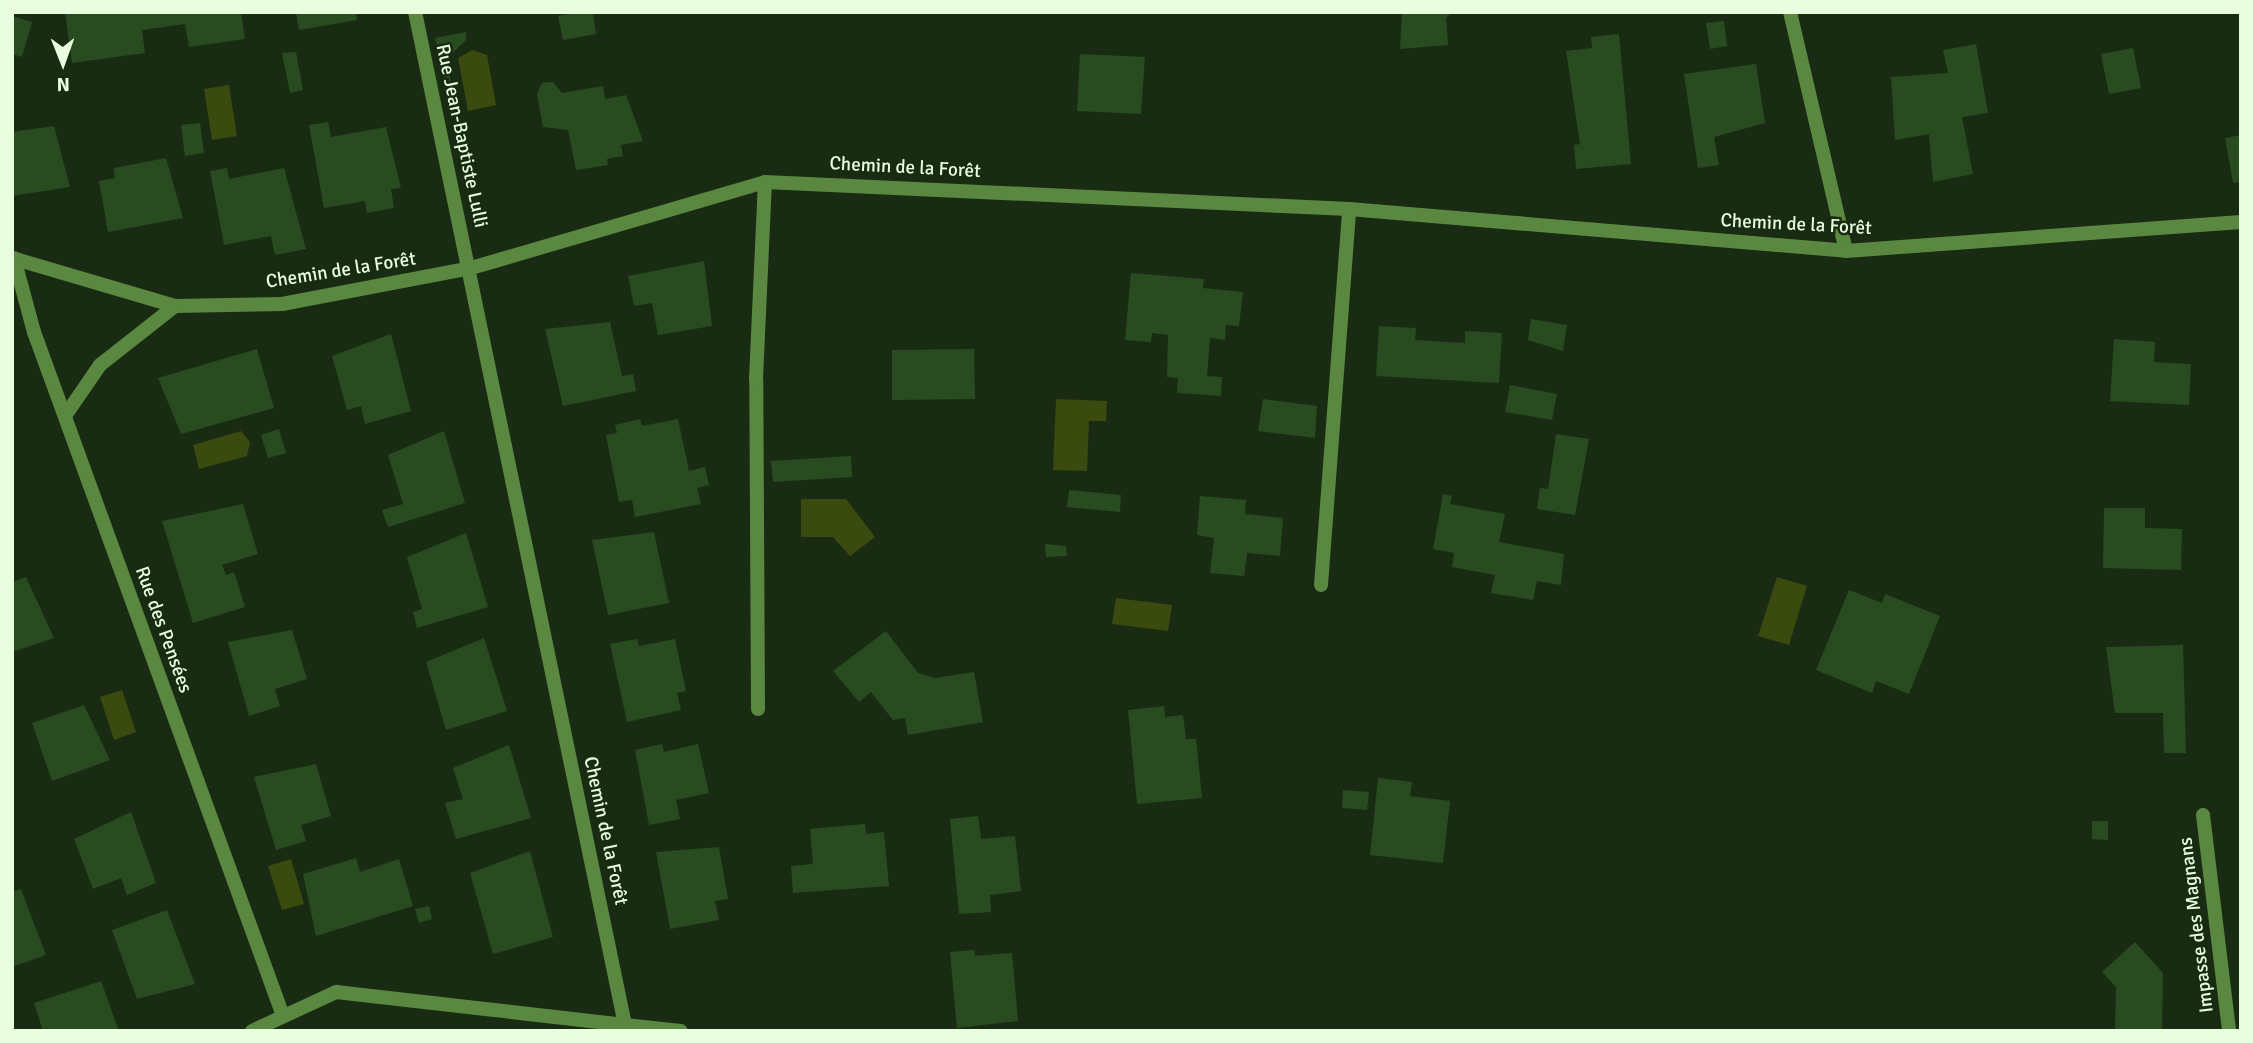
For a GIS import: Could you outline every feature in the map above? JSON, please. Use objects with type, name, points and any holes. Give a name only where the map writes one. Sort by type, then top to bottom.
[{"type":"street","name":"Rue Jean-Baptiste Lulli","points":[[415,12],[471,268]]},
{"type":"street","points":[[1790,12],[1846,251]]},
{"type":"street","name":"Chemin de la Forêt","points":[[13,258],[175,306],[282,304],[471,268],[765,182],[1349,209],[1846,251],[2241,222]]},
{"type":"street","points":[[758,709],[756,379],[765,182]]},
{"type":"street","points":[[1321,584],[1349,209]]},
{"type":"street","name":"Rue des Pensées","points":[[13,258],[34,332],[67,413],[282,1013]]},
{"type":"street","name":"Chemin de la Forêt","points":[[471,268],[625,1025]]},
{"type":"street","points":[[67,413],[100,365],[175,306]]},
{"type":"street","name":"Impasse des Magnans","points":[[2203,815],[2229,1031]]},
{"type":"street","points":[[252,1031],[282,1013],[336,992],[681,1031]]},
{"type":"shaded area","points":[[472,50],[487,55],[496,105],[468,111],[458,58]]},
{"type":"shaded area","points":[[229,85],[237,136],[212,140],[204,89]]},
{"type":"shaded area","points":[[1056,399],[1107,401],[1106,421],[1089,421],[1087,471],[1053,470]]},
{"type":"shaded area","points":[[241,431],[250,442],[247,456],[199,469],[193,445]]},
{"type":"shaded area","points":[[801,499],[846,499],[875,537],[850,556],[833,537],[801,537]]},
{"type":"shaded area","points":[[1777,577],[1807,586],[1789,645],[1758,636]]},
{"type":"shaded area","points":[[1116,598],[1172,605],[1168,631],[1112,624]]},
{"type":"shaded area","points":[[122,690],[136,732],[114,740],[100,697]]},
{"type":"shaded area","points":[[291,859],[304,904],[282,910],[268,866]]},
{"type":"building","points":[[65,12],[241,12],[245,39],[189,47],[185,24],[142,30],[145,53],[72,63]]},
{"type":"building","points":[[296,12],[356,12],[357,20],[299,30]]},
{"type":"building","points":[[593,12],[596,34],[563,40],[558,16]]},
{"type":"building","points":[[1402,12],[1452,12],[1446,18],[1448,45],[1400,49]]},
{"type":"building","points":[[12,16],[32,22],[22,57],[12,54]]},
{"type":"building","points":[[1724,21],[1727,46],[1710,49],[1706,23]]},
{"type":"building","points":[[466,32],[466,40],[445,60],[451,81],[444,83],[435,38]]},
{"type":"building","points":[[1619,34],[1631,164],[1576,169],[1574,145],[1580,144],[1566,51],[1592,48],[1591,37]]},
{"type":"building","points":[[1976,44],[1988,113],[1962,117],[1973,174],[1933,182],[1929,134],[1895,140],[1891,77],[1948,73],[1943,50]]},
{"type":"building","points":[[2133,48],[2141,88],[2109,94],[2101,54]]},
{"type":"building","points":[[296,52],[303,90],[290,93],[282,53]]},
{"type":"building","points":[[1080,54],[1145,57],[1141,114],[1077,111]]},
{"type":"building","points":[[1756,64],[1765,123],[1714,137],[1719,165],[1698,168],[1684,74]]},
{"type":"building","points":[[553,82],[562,93],[603,86],[605,99],[626,95],[643,141],[621,145],[623,156],[607,159],[608,165],[576,170],[568,130],[543,127],[537,94],[542,83]]},
{"type":"building","points":[[328,122],[331,137],[386,127],[401,188],[391,189],[394,208],[367,213],[365,201],[324,208],[309,125]]},
{"type":"building","points":[[200,123],[204,153],[185,156],[181,125]]},
{"type":"building","points":[[54,126],[70,187],[12,196],[12,132]]},
{"type":"building","points":[[2241,135],[2241,182],[2233,183],[2225,138]]},
{"type":"building","points":[[166,158],[183,218],[108,232],[99,181],[115,178],[114,168]]},
{"type":"building","points":[[227,168],[229,179],[284,168],[306,249],[275,255],[271,236],[224,245],[210,171]]},
{"type":"building","points":[[704,261],[712,326],[658,335],[652,303],[634,306],[628,276]]},
{"type":"building","points":[[1131,273],[1204,279],[1203,288],[1243,292],[1239,326],[1226,325],[1225,340],[1210,338],[1207,376],[1222,377],[1221,396],[1177,393],[1178,378],[1167,377],[1168,335],[1152,333],[1151,342],[1125,340]]},
{"type":"building","points":[[1531,319],[1567,325],[1563,351],[1528,340]]},
{"type":"building","points":[[610,322],[622,376],[633,374],[636,391],[563,406],[545,329]]},
{"type":"building","points":[[1379,326],[1416,328],[1415,340],[1465,343],[1465,331],[1502,333],[1499,383],[1376,376]]},
{"type":"building","points":[[391,334],[411,411],[365,424],[361,406],[347,410],[332,356]]},
{"type":"building","points":[[2114,339],[2155,342],[2154,362],[2191,364],[2189,405],[2110,401]]},
{"type":"building","points":[[257,349],[274,408],[181,434],[158,378]]},
{"type":"building","points":[[974,349],[975,399],[892,400],[892,350]]},
{"type":"building","points":[[1510,385],[1557,394],[1552,420],[1505,412]]},
{"type":"building","points":[[1263,399],[1317,406],[1315,438],[1258,431]]},
{"type":"building","points":[[640,419],[642,426],[678,419],[689,471],[705,467],[709,485],[697,488],[701,504],[635,517],[632,500],[619,502],[606,435],[617,433],[615,425]]},
{"type":"building","points":[[279,429],[286,453],[268,458],[261,435]]},
{"type":"building","points":[[444,431],[465,503],[388,527],[382,510],[403,504],[388,455]]},
{"type":"building","points":[[1556,434],[1589,439],[1575,515],[1537,509],[1540,488],[1548,489]]},
{"type":"building","points":[[851,456],[852,477],[773,482],[771,461]]},
{"type":"building","points":[[1069,490],[1121,495],[1120,512],[1067,507]]},
{"type":"building","points":[[1443,494],[1452,496],[1450,504],[1505,514],[1499,542],[1564,554],[1561,585],[1537,581],[1533,600],[1491,593],[1495,575],[1452,567],[1454,553],[1433,549]]},
{"type":"building","points":[[1200,496],[1246,500],[1245,514],[1283,518],[1280,556],[1247,553],[1244,576],[1210,573],[1214,538],[1197,535]]},
{"type":"building","points":[[243,504],[258,554],[222,565],[226,575],[234,572],[245,607],[193,623],[162,521]]},
{"type":"building","points":[[2104,508],[2145,508],[2145,528],[2182,529],[2181,570],[2103,568]]},
{"type":"building","points":[[654,532],[669,603],[608,615],[592,540]]},
{"type":"building","points":[[466,533],[488,607],[417,628],[413,612],[422,609],[407,557]]},
{"type":"building","points":[[1045,544],[1066,546],[1067,556],[1046,557]]},
{"type":"building","points":[[26,577],[54,638],[12,652],[12,582]]},
{"type":"building","points":[[1849,590],[1882,603],[1885,594],[1940,616],[1909,694],[1876,681],[1872,693],[1816,670]]},
{"type":"building","points":[[292,630],[307,679],[275,689],[280,706],[249,716],[228,642]]},
{"type":"building","points":[[886,631],[918,673],[935,678],[974,672],[983,722],[908,735],[905,718],[893,720],[871,692],[859,702],[833,671]]},
{"type":"building","points":[[484,638],[507,711],[446,730],[426,662]]},
{"type":"building","points":[[637,639],[639,646],[675,639],[686,691],[677,693],[681,710],[627,722],[610,644]]},
{"type":"building","points":[[2183,645],[2186,753],[2164,753],[2163,713],[2115,713],[2106,647]]},
{"type":"building","points":[[84,705],[110,760],[52,781],[32,723]]},
{"type":"building","points":[[1164,706],[1165,717],[1183,715],[1186,739],[1196,739],[1202,798],[1137,804],[1128,710]]},
{"type":"building","points":[[662,744],[664,752],[698,744],[709,793],[676,800],[680,819],[649,825],[635,750]]},
{"type":"building","points":[[509,745],[531,818],[456,839],[445,803],[463,799],[453,768]]},
{"type":"building","points":[[316,764],[331,816],[301,825],[306,841],[276,850],[254,777]]},
{"type":"building","points":[[1378,778],[1412,782],[1410,796],[1450,801],[1443,863],[1370,855]]},
{"type":"building","points":[[1343,790],[1369,792],[1367,810],[1342,808]]},
{"type":"building","points":[[131,812],[156,883],[127,895],[121,878],[93,889],[74,839]]},
{"type":"building","points":[[978,816],[981,839],[1015,836],[1021,891],[990,895],[991,912],[959,914],[950,819]]},
{"type":"building","points":[[2092,821],[2108,821],[2108,840],[2092,839]]},
{"type":"building","points":[[865,824],[866,834],[884,832],[889,886],[793,893],[791,866],[813,864],[810,829]]},
{"type":"building","points":[[719,847],[728,899],[715,901],[719,920],[670,929],[656,852]]},
{"type":"building","points":[[530,851],[553,937],[493,954],[470,873]]},
{"type":"building","points":[[356,858],[360,872],[399,859],[413,906],[316,936],[303,874]]},
{"type":"building","points":[[21,889],[46,955],[12,967],[12,892]]},
{"type":"building","points":[[429,906],[432,919],[419,923],[415,909]]},
{"type":"building","points":[[167,910],[195,984],[137,999],[112,930]]},
{"type":"building","points":[[2135,942],[2163,973],[2162,1031],[2115,1031],[2116,987],[2102,972]]},
{"type":"building","points":[[974,950],[975,956],[1012,953],[1018,1021],[957,1028],[950,952]]},
{"type":"building","points":[[101,981],[119,1031],[43,1031],[34,1003]]}]
